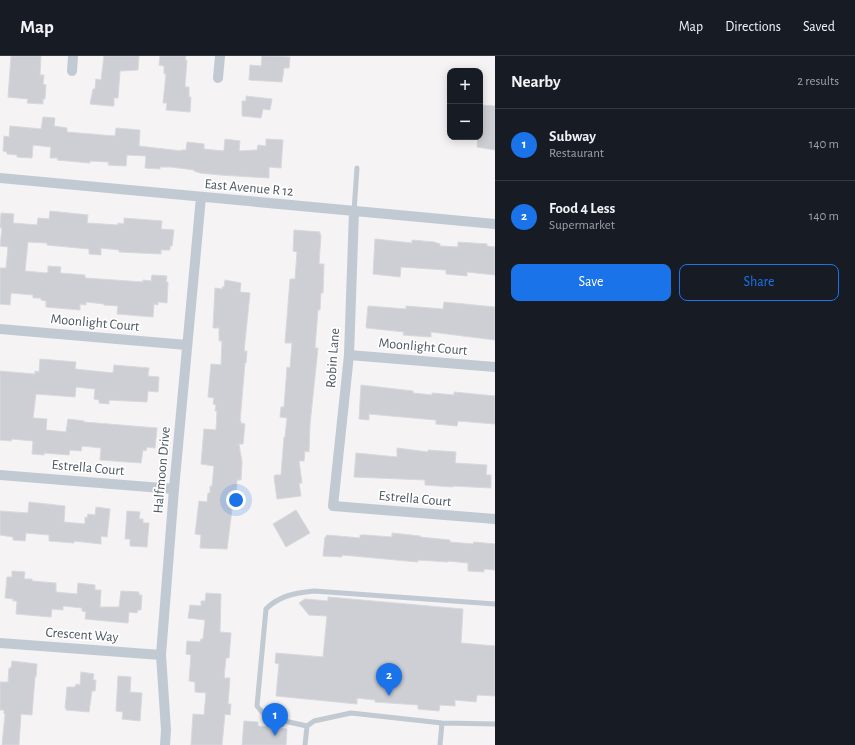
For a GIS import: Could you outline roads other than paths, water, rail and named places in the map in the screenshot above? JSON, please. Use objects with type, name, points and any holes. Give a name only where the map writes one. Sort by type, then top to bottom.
[{"type":"street","points":[[72,71],[73,56]]},
{"type":"street","points":[[218,78],[220,56]]},
{"type":"street","name":"East Avenue R 12","points":[[0,178],[495,224]]},
{"type":"street","name":"Halfmoon Drive","points":[[165,745],[166,730],[161,655],[174,489],[201,197]]},
{"type":"street","name":"Robin Lane","points":[[333,506],[349,355],[354,211]]},
{"type":"street","name":"Moonlight Court","points":[[0,329],[188,345]]},
{"type":"street","name":"Moonlight Court","points":[[349,355],[495,367]]},
{"type":"street","name":"Estrella Court","points":[[0,475],[174,489]]},
{"type":"street","name":"Estrella Court","points":[[333,506],[495,519]]},
{"type":"street","name":"Crescent Way","points":[[0,644],[161,655]]},
{"type":"lane","points":[[354,211],[357,168]]},
{"type":"lane","points":[[495,604],[314,590],[285,596],[272,603],[266,609],[257,706],[266,718],[306,726],[314,721],[351,713],[442,723],[495,724]]},
{"type":"lane","points":[[440,745],[442,723]]},
{"type":"lane","points":[[305,745],[306,726]]},
{"type":"place","name":"Food 4 Less","points":[[389,696]]},
{"type":"place","name":"Subway","points":[[275,736]]}]
